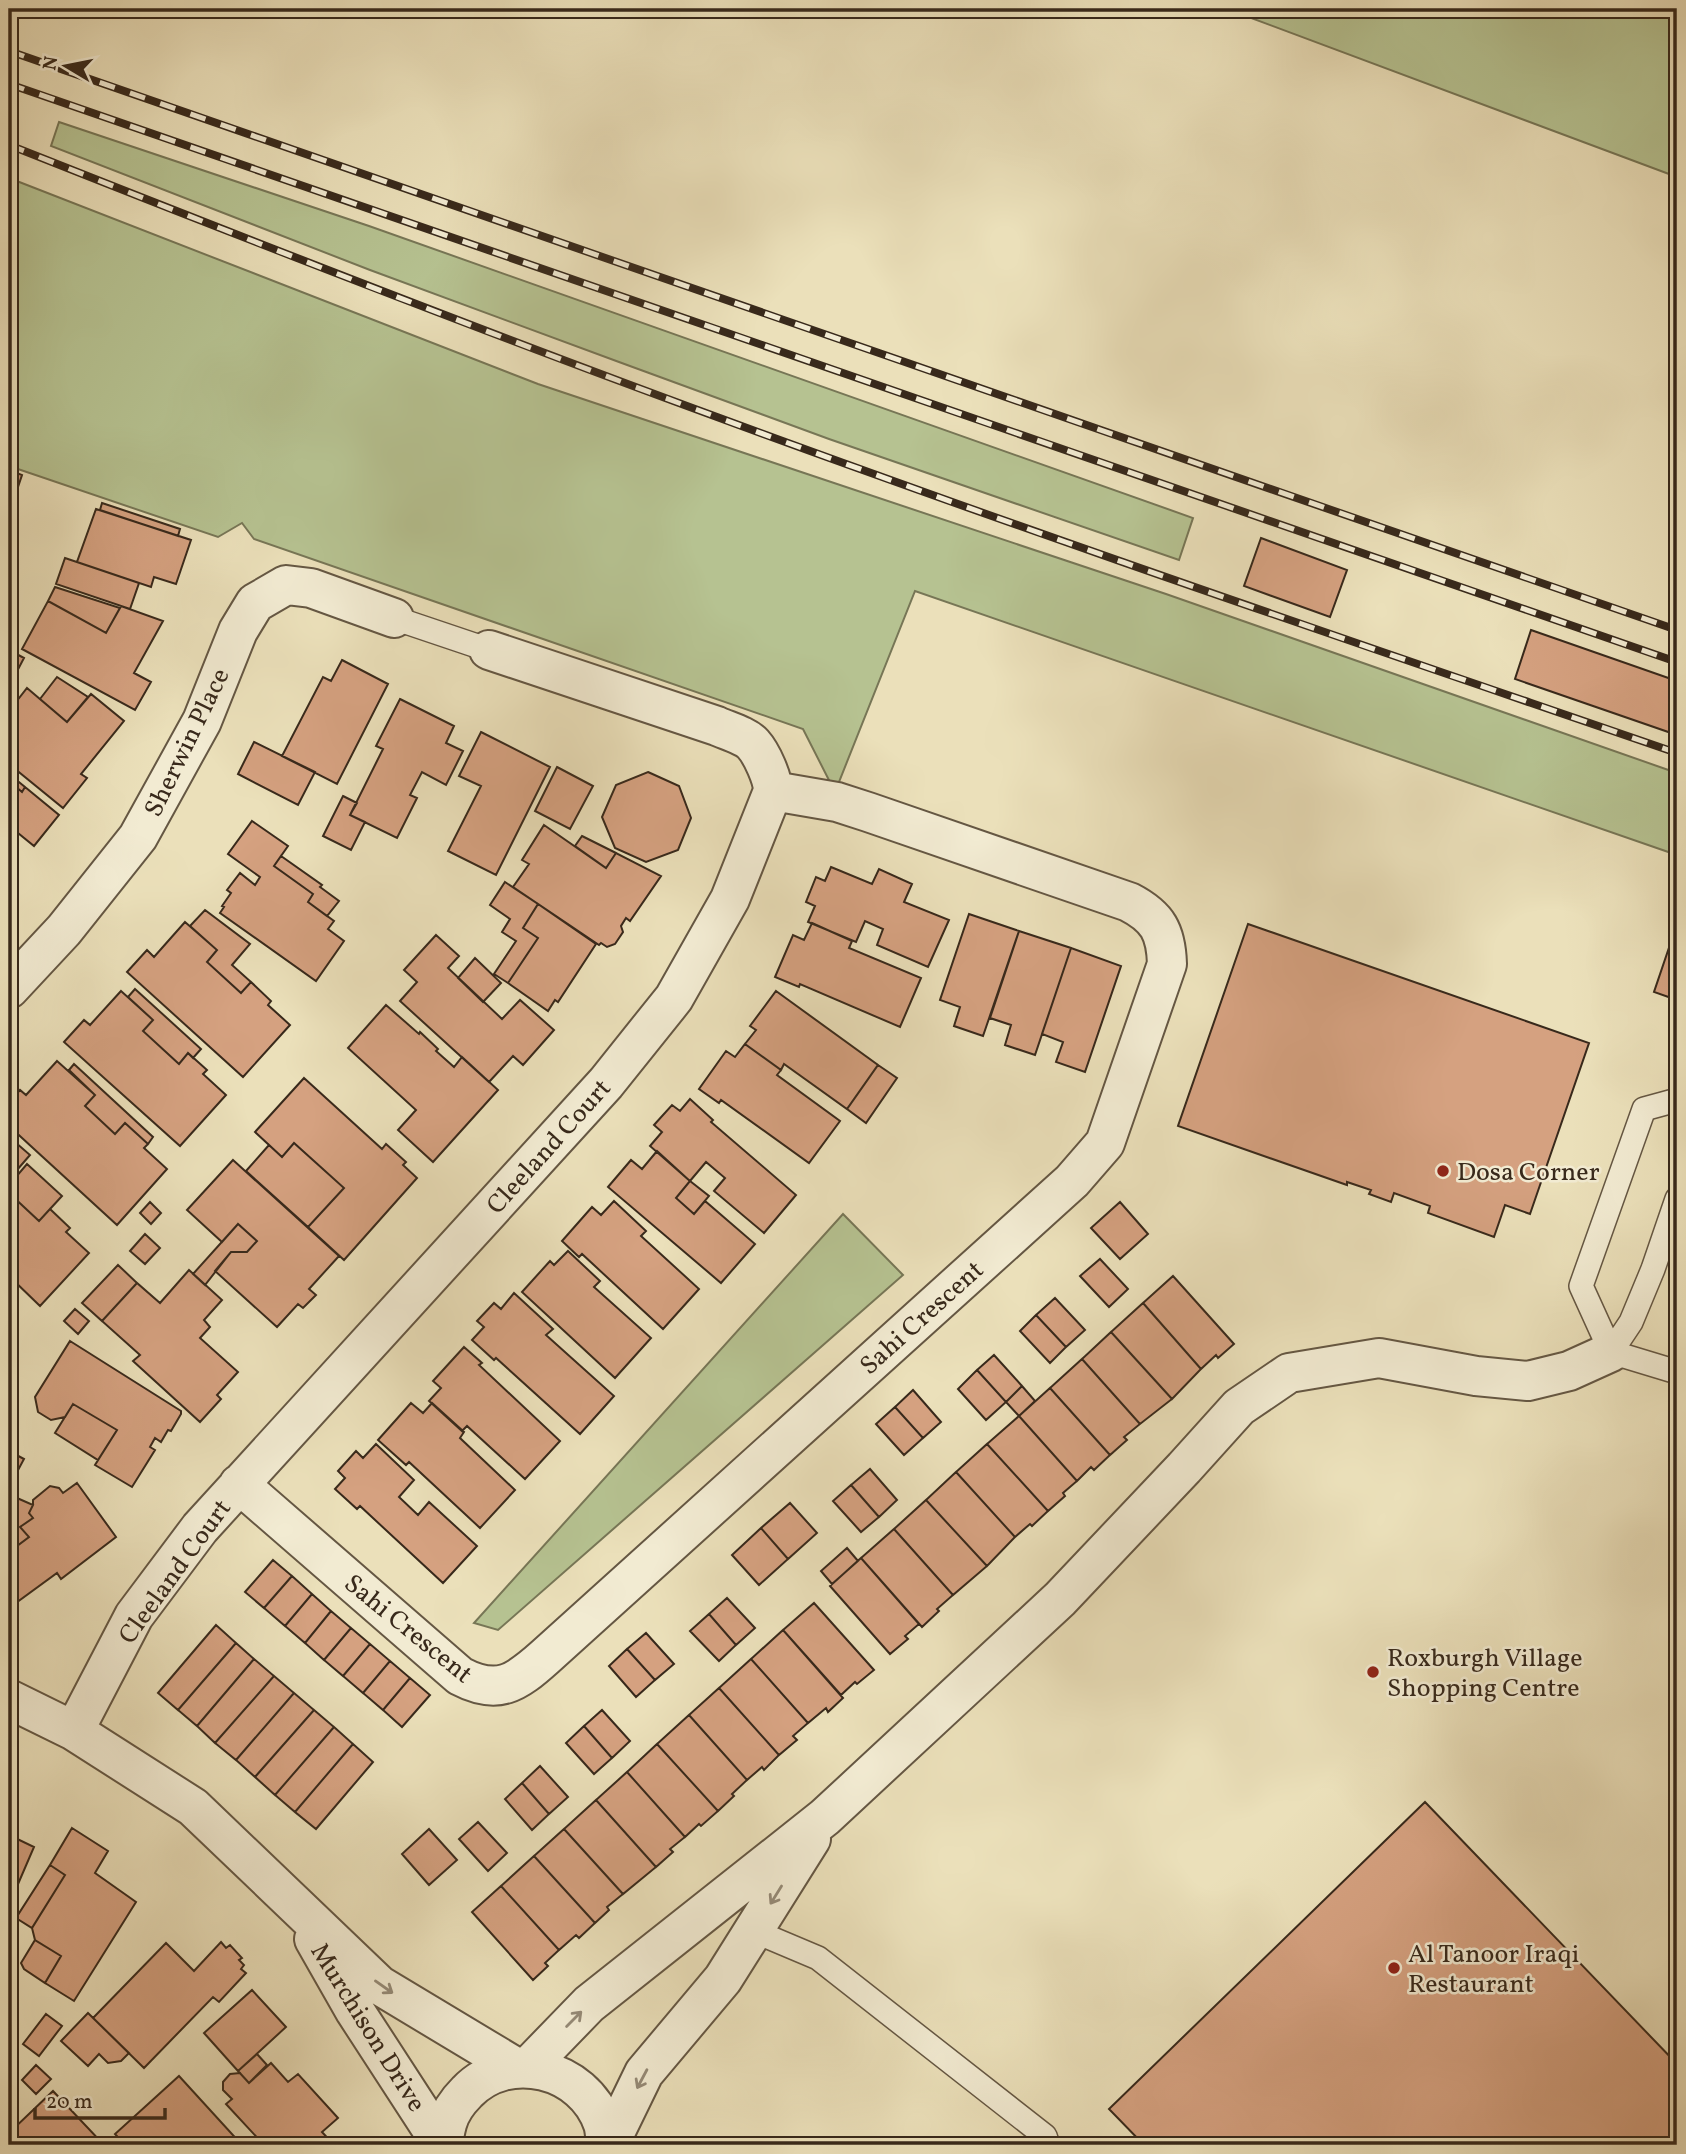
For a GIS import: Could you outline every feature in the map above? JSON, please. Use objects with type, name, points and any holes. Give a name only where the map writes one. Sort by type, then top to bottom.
[{"type":"street","name":"Sherwin Place","points":[[9,989],[64,930],[138,837],[202,721],[238,631],[256,603],[286,585],[298,586],[311,588],[394,618]]},
{"type":"street","points":[[489,650],[717,726],[753,743],[773,781],[773,792]]},
{"type":"street","name":"Cleeland Court","points":[[74,1731],[134,1616],[200,1528],[606,1083],[674,998],[730,900],[773,792]]},
{"type":"street","name":"Sahi Crescent","points":[[239,1484],[460,1676],[480,1685],[492,1686],[512,1682],[545,1657],[1072,1181],[1105,1143],[1167,964],[1165,941],[1156,922],[1129,902],[868,812],[837,802],[773,792]]},
{"type":"street","points":[[443,2145],[447,2123],[458,2102],[474,2085],[495,2073],[522,2068],[589,2004],[825,1817],[1060,1599],[1239,1407],[1289,1373],[1379,1358],[1476,1376],[1528,1381],[1569,1371],[1611,1352]]},
{"type":"street","name":"Murchison Drive","points":[[9,1699],[74,1731],[193,1807],[379,1985],[522,2068],[551,2072],[574,2084],[592,2102],[603,2124],[608,2145]]},
{"type":"street","points":[[608,2145],[644,2073],[723,1979],[825,1817]]},
{"type":"street","name":"Murchison Drive","points":[[297,1908],[355,2011],[443,2145]]},
{"type":"lane","points":[[394,618],[489,650]]},
{"type":"lane","points":[[1677,1100],[1644,1109],[1581,1286],[1611,1352],[1677,1372]]},
{"type":"lane","points":[[1611,1352],[1631,1322],[1677,1199]]},
{"type":"lane","points":[[754,1931],[818,1958],[1045,2136],[1048,2145]]},
{"type":"green space","points":[[1227,9],[1677,9],[1677,177]]},
{"type":"green space","points":[[59,122],[369,226],[1193,518],[1179,560],[829,439],[619,362],[370,270],[51,146]]},
{"type":"green space","points":[[9,178],[538,384],[1166,594],[1677,773],[1677,855],[915,591],[835,792],[803,729],[254,539],[242,523],[218,537],[9,466]]},
{"type":"green space","points":[[843,1214],[903,1275],[498,1630],[474,1623]]},
{"type":"building","points":[[9,470],[22,475],[16,493],[9,490]]},
{"type":"building","points":[[102,503],[180,529],[178,536],[100,510]]},
{"type":"building","points":[[96,509],[191,540],[176,584],[154,577],[151,587],[77,562]]},
{"type":"building","points":[[1261,538],[1347,570],[1330,617],[1244,586]]},
{"type":"building","points":[[65,558],[139,583],[130,609],[56,584]]},
{"type":"building","points":[[55,587],[120,608],[106,633],[48,601]]},
{"type":"building","points":[[48,601],[106,633],[121,606],[163,621],[134,673],[151,682],[135,710],[22,649]]},
{"type":"building","points":[[1531,630],[1677,681],[1677,735],[1515,679]]},
{"type":"building","points":[[9,650],[24,658],[14,677],[9,674]]},
{"type":"building","points":[[342,660],[388,684],[337,784],[282,756],[323,677],[331,681]]},
{"type":"building","points":[[57,677],[88,697],[67,722],[40,699]]},
{"type":"building","points":[[27,688],[67,722],[91,694],[124,721],[81,774],[87,778],[63,808],[9,764],[9,711]]},
{"type":"building","points":[[400,699],[454,726],[446,743],[463,751],[446,785],[422,772],[410,795],[417,798],[397,838],[350,815],[383,749],[376,746]]},
{"type":"building","points":[[481,732],[550,767],[496,875],[448,851],[481,786],[459,776]]},
{"type":"building","points":[[254,742],[315,772],[298,805],[238,774]]},
{"type":"building","points":[[557,767],[593,786],[570,829],[535,811]]},
{"type":"building","points":[[648,772],[679,786],[691,818],[678,850],[646,862],[615,848],[602,817],[616,785]]},
{"type":"building","points":[[9,774],[25,787],[22,792],[9,781]]},
{"type":"building","points":[[9,781],[22,792],[25,787],[59,815],[34,846],[13,829],[9,835]]},
{"type":"building","points":[[343,796],[357,803],[350,815],[365,822],[351,850],[323,836]]},
{"type":"building","points":[[252,821],[288,846],[274,866],[313,894],[308,902],[334,921],[328,929],[344,941],[316,981],[220,913],[231,893],[227,890],[240,873],[255,885],[260,877],[228,854]]},
{"type":"building","points":[[544,825],[606,868],[616,853],[661,876],[630,921],[626,918],[621,926],[623,932],[615,944],[607,947],[601,943],[599,945],[513,887],[529,864],[522,860]]},
{"type":"building","points":[[582,836],[616,853],[606,868],[575,846]]},
{"type":"building","points":[[281,856],[322,885],[320,887],[339,901],[327,916],[308,902],[313,894],[274,866]]},
{"type":"building","points":[[831,867],[872,884],[879,869],[912,884],[904,902],[949,920],[928,967],[877,945],[883,929],[865,921],[856,942],[808,922],[815,906],[806,902],[816,877],[825,881]]},
{"type":"building","points":[[505,882],[538,904],[523,928],[538,938],[508,983],[494,974],[516,941],[502,932],[510,919],[490,905]]},
{"type":"building","points":[[538,904],[596,944],[558,1002],[555,1000],[548,1011],[508,983],[538,938],[523,928]]},
{"type":"building","points":[[205,910],[250,944],[232,965],[251,982],[241,993],[207,962],[217,950],[190,926]]},
{"type":"building","points":[[969,914],[1019,931],[983,1036],[954,1026],[960,1007],[940,1000]]},
{"type":"building","points":[[185,922],[217,950],[207,962],[241,993],[251,982],[271,1001],[268,1005],[290,1025],[243,1077],[127,972],[147,950],[154,957]]},
{"type":"building","points":[[812,923],[852,941],[849,948],[921,978],[900,1027],[800,984],[799,987],[775,977],[793,935],[804,940]]},
{"type":"building","points":[[1248,924],[1589,1043],[1530,1214],[1505,1205],[1494,1237],[1428,1213],[1430,1206],[1394,1193],[1391,1202],[1369,1194],[1371,1190],[1347,1182],[1347,1185],[1178,1126]]},
{"type":"building","points":[[1677,924],[1677,1000],[1654,992]]},
{"type":"building","points":[[1019,931],[1071,948],[1035,1055],[1005,1045],[1011,1025],[990,1018]]},
{"type":"building","points":[[436,935],[459,956],[448,968],[502,1019],[520,1000],[554,1030],[523,1065],[513,1056],[489,1082],[400,1001],[417,982],[404,970]]},
{"type":"building","points":[[1071,948],[1121,966],[1085,1072],[1056,1062],[1063,1042],[1042,1034]]},
{"type":"building","points":[[475,958],[501,983],[483,1002],[458,978]]},
{"type":"building","points":[[135,989],[201,1049],[193,1058],[188,1053],[179,1064],[143,1031],[153,1020],[128,997]]},
{"type":"building","points":[[121,991],[153,1020],[143,1031],[179,1064],[188,1053],[207,1070],[203,1074],[226,1095],[180,1146],[64,1042],[84,1020],[90,1025]]},
{"type":"building","points":[[776,991],[878,1065],[847,1109],[784,1064],[781,1070],[745,1044],[756,1030],[750,1026]]},
{"type":"building","points":[[386,1005],[419,1034],[420,1032],[454,1067],[462,1057],[498,1090],[433,1162],[398,1130],[416,1110],[348,1048]]},
{"type":"building","points":[[745,1044],[781,1070],[777,1075],[840,1121],[809,1163],[721,1100],[719,1103],[699,1089],[726,1051],[735,1057]]},
{"type":"building","points":[[57,1061],[95,1095],[85,1106],[115,1134],[125,1123],[148,1144],[144,1148],[167,1169],[117,1225],[9,1126],[9,1102],[20,1090],[26,1095]]},
{"type":"building","points":[[74,1064],[153,1137],[148,1144],[125,1123],[115,1134],[85,1106],[95,1095],[69,1070]]},
{"type":"building","points":[[878,1065],[897,1078],[866,1123],[847,1109]]},
{"type":"building","points":[[304,1078],[382,1149],[386,1144],[406,1162],[403,1165],[417,1178],[344,1260],[308,1227],[344,1188],[294,1143],[282,1157],[255,1132]]},
{"type":"building","points":[[690,1099],[713,1120],[711,1122],[796,1195],[764,1233],[714,1191],[725,1178],[706,1162],[690,1181],[650,1146],[662,1132],[654,1125],[672,1105],[680,1111]]},
{"type":"building","points":[[15,1142],[30,1155],[17,1170],[9,1163],[9,1149]]},
{"type":"building","points":[[294,1143],[344,1188],[308,1227],[246,1171],[269,1145],[282,1157]]},
{"type":"building","points":[[657,1151],[690,1181],[676,1198],[694,1214],[705,1201],[755,1244],[721,1283],[608,1187],[631,1160],[642,1169]]},
{"type":"building","points":[[233,1160],[339,1256],[309,1289],[316,1295],[303,1308],[298,1304],[277,1327],[215,1271],[231,1252],[247,1252],[257,1241],[238,1224],[222,1242],[187,1210]]},
{"type":"building","points":[[27,1164],[62,1196],[39,1221],[9,1193],[9,1185]]},
{"type":"building","points":[[690,1181],[709,1196],[694,1214],[676,1198]]},
{"type":"building","points":[[9,1193],[39,1221],[50,1209],[70,1228],[66,1232],[89,1253],[40,1306],[9,1276]]},
{"type":"building","points":[[614,1201],[646,1231],[641,1236],[699,1289],[663,1329],[582,1254],[579,1257],[562,1241],[592,1207],[601,1215]]},
{"type":"building","points":[[150,1202],[161,1213],[151,1224],[140,1213]]},
{"type":"building","points":[[1120,1202],[1148,1234],[1120,1259],[1091,1228]]},
{"type":"building","points":[[238,1224],[257,1241],[247,1252],[231,1252],[205,1285],[193,1274]]},
{"type":"building","points":[[145,1234],[160,1248],[145,1264],[130,1251]]},
{"type":"building","points":[[568,1251],[600,1281],[594,1287],[651,1338],[615,1378],[522,1292],[550,1261],[554,1265]]},
{"type":"building","points":[[1100,1259],[1128,1289],[1109,1307],[1080,1276]]},
{"type":"building","points":[[118,1265],[137,1283],[102,1321],[82,1303]]},
{"type":"building","points":[[189,1270],[222,1300],[204,1320],[210,1327],[200,1338],[238,1372],[217,1395],[221,1399],[200,1422],[133,1361],[140,1355],[102,1321],[137,1283],[160,1303]]},
{"type":"building","points":[[1173,1276],[1234,1344],[1218,1358],[1216,1355],[1201,1369],[1143,1303]]},
{"type":"building","points":[[514,1293],[553,1329],[546,1335],[614,1396],[580,1434],[496,1358],[494,1360],[472,1340],[484,1327],[477,1321],[494,1303],[501,1309]]},
{"type":"building","points":[[1055,1298],[1085,1330],[1066,1347],[1036,1315]]},
{"type":"building","points":[[1143,1303],[1201,1369],[1172,1399],[1111,1332]]},
{"type":"building","points":[[75,1309],[89,1321],[78,1334],[64,1321]]},
{"type":"building","points":[[1036,1315],[1066,1347],[1050,1363],[1020,1331]]},
{"type":"building","points":[[1111,1332],[1172,1399],[1140,1424],[1082,1359]]},
{"type":"building","points":[[70,1341],[181,1411],[171,1431],[168,1430],[161,1442],[155,1438],[150,1447],[155,1450],[132,1487],[95,1465],[117,1430],[73,1404],[65,1417],[51,1420],[38,1412],[35,1397]]},
{"type":"building","points":[[464,1347],[482,1363],[479,1365],[560,1441],[525,1479],[467,1426],[462,1431],[429,1401],[441,1388],[433,1381]]},
{"type":"building","points":[[994,1355],[1022,1386],[1006,1402],[977,1370]]},
{"type":"building","points":[[1082,1359],[1140,1424],[1124,1437],[1127,1440],[1110,1455],[1050,1388]]},
{"type":"building","points":[[977,1370],[1006,1402],[986,1420],[958,1389]]},
{"type":"building","points":[[1022,1386],[1035,1401],[1019,1416],[1006,1402]]},
{"type":"building","points":[[1050,1388],[1110,1455],[1094,1470],[1091,1467],[1077,1481],[1019,1416]]},
{"type":"building","points":[[913,1390],[941,1422],[923,1438],[895,1407]]},
{"type":"building","points":[[411,1403],[423,1413],[432,1403],[464,1432],[460,1438],[515,1490],[480,1528],[409,1462],[406,1465],[378,1440]]},
{"type":"building","points":[[73,1404],[117,1430],[98,1460],[55,1433]]},
{"type":"building","points":[[895,1407],[923,1438],[904,1455],[876,1424]]},
{"type":"building","points":[[1019,1416],[1077,1481],[1048,1511],[987,1444]]},
{"type":"building","points":[[376,1444],[414,1480],[399,1497],[418,1515],[429,1502],[477,1546],[443,1583],[360,1506],[357,1509],[335,1489],[345,1478],[338,1471],[356,1451],[363,1458]]},
{"type":"building","points":[[987,1444],[1048,1511],[1015,1537],[956,1472]]},
{"type":"building","points":[[9,1451],[24,1459],[9,1487]]},
{"type":"building","points":[[870,1469],[897,1500],[879,1517],[851,1485]]},
{"type":"building","points":[[956,1472],[1015,1537],[987,1566],[926,1500]]},
{"type":"building","points":[[77,1483],[116,1537],[61,1579],[57,1573],[9,1608],[9,1552],[29,1537],[20,1527],[33,1518],[29,1513],[33,1500],[50,1486],[59,1488],[63,1493]]},
{"type":"building","points":[[851,1485],[879,1517],[861,1532],[833,1501]]},
{"type":"building","points":[[17,1498],[33,1505],[29,1513],[33,1518],[20,1527],[29,1537],[9,1552],[9,1514]]},
{"type":"building","points":[[926,1500],[987,1566],[953,1595],[894,1529]]},
{"type":"building","points":[[790,1503],[817,1533],[788,1559],[761,1528]]},
{"type":"building","points":[[761,1528],[788,1559],[759,1585],[732,1555]]},
{"type":"building","points":[[894,1529],[953,1595],[922,1627],[861,1558]]},
{"type":"building","points":[[847,1548],[858,1561],[832,1584],[821,1571]]},
{"type":"building","points":[[861,1558],[919,1624],[905,1636],[908,1639],[890,1654],[830,1586]]},
{"type":"building","points":[[273,1560],[292,1576],[264,1608],[245,1592]]},
{"type":"building","points":[[292,1576],[312,1594],[285,1626],[264,1608]]},
{"type":"building","points":[[312,1594],[331,1611],[305,1643],[285,1626]]},
{"type":"building","points":[[727,1598],[755,1628],[736,1645],[709,1614]]},
{"type":"building","points":[[814,1603],[874,1670],[841,1695],[783,1630]]},
{"type":"building","points":[[331,1611],[351,1628],[324,1660],[305,1643]]},
{"type":"building","points":[[709,1614],[736,1645],[719,1661],[690,1631]]},
{"type":"building","points":[[216,1625],[236,1643],[178,1710],[158,1693]]},
{"type":"building","points":[[351,1628],[370,1644],[343,1676],[324,1660]]},
{"type":"building","points":[[783,1630],[843,1698],[828,1712],[826,1708],[808,1723],[751,1659]]},
{"type":"building","points":[[646,1633],[674,1664],[655,1680],[627,1649]]},
{"type":"building","points":[[236,1643],[254,1659],[197,1726],[178,1710]]},
{"type":"building","points":[[370,1644],[390,1661],[363,1693],[343,1676]]},
{"type":"building","points":[[627,1649],[655,1680],[636,1697],[609,1666]]},
{"type":"building","points":[[254,1659],[274,1676],[215,1743],[197,1726]]},
{"type":"building","points":[[751,1659],[808,1723],[793,1736],[797,1740],[779,1755],[719,1688]]},
{"type":"building","points":[[390,1661],[410,1678],[383,1710],[363,1693]]},
{"type":"building","points":[[274,1676],[294,1693],[236,1760],[215,1743]]},
{"type":"building","points":[[410,1678],[430,1695],[402,1727],[383,1710]]},
{"type":"building","points":[[719,1688],[779,1755],[764,1770],[762,1767],[747,1780],[689,1715]]},
{"type":"building","points":[[294,1693],[314,1710],[255,1777],[236,1760]]},
{"type":"building","points":[[314,1710],[334,1727],[275,1795],[255,1777]]},
{"type":"building","points":[[602,1710],[630,1741],[612,1758],[584,1726]]},
{"type":"building","points":[[689,1715],[747,1780],[718,1811],[657,1744]]},
{"type":"building","points":[[584,1726],[612,1758],[594,1774],[566,1743]]},
{"type":"building","points":[[334,1727],[353,1744],[295,1812],[275,1795]]},
{"type":"building","points":[[353,1744],[373,1762],[316,1829],[295,1812]]},
{"type":"building","points":[[657,1744],[718,1811],[685,1837],[627,1772]]},
{"type":"building","points":[[540,1766],[568,1797],[549,1814],[522,1783]]},
{"type":"building","points":[[627,1772],[685,1837],[670,1849],[673,1852],[656,1867],[596,1800]]},
{"type":"building","points":[[522,1783],[549,1814],[532,1830],[505,1799]]},
{"type":"building","points":[[596,1800],[656,1867],[623,1894],[564,1829]]},
{"type":"building","points":[[1425,1802],[1677,2064],[1677,2145],[1144,2145],[1109,2109]]},
{"type":"building","points":[[478,1822],[507,1853],[488,1871],[459,1839]]},
{"type":"building","points":[[72,1828],[108,1851],[95,1873],[136,1902],[74,2001],[45,1983],[61,1956],[35,1940],[32,1928],[65,1875],[50,1865]]},
{"type":"building","points":[[429,1829],[457,1860],[429,1885],[402,1854]]},
{"type":"building","points":[[564,1829],[623,1894],[607,1907],[609,1910],[595,1923],[534,1856]]},
{"type":"building","points":[[9,1835],[34,1847],[9,1905]]},
{"type":"building","points":[[534,1856],[595,1923],[579,1938],[576,1935],[559,1950],[501,1886]]},
{"type":"building","points":[[50,1865],[65,1875],[32,1928],[16,1918]]},
{"type":"building","points":[[501,1886],[559,1950],[545,1963],[548,1966],[533,1980],[472,1912]]},
{"type":"building","points":[[35,1940],[61,1956],[45,1983],[24,1969],[21,1963]]},
{"type":"building","points":[[221,1942],[226,1948],[230,1945],[242,1958],[239,1960],[244,1965],[241,1969],[246,1973],[219,2002],[213,1997],[144,2068],[93,2018],[166,1943],[194,1971]]},
{"type":"building","points":[[252,1990],[286,2027],[238,2071],[204,2033]]},
{"type":"building","points":[[88,2013],[129,2053],[121,2061],[108,2063],[99,2054],[88,2066],[61,2041]]},
{"type":"building","points":[[46,2014],[62,2026],[39,2056],[23,2044]]},
{"type":"building","points":[[257,2054],[267,2065],[249,2083],[238,2071]]},
{"type":"building","points":[[271,2063],[288,2082],[298,2074],[338,2118],[322,2132],[334,2145],[264,2145],[226,2104],[232,2099],[223,2090],[223,2082],[230,2074],[240,2073],[249,2083]]},
{"type":"building","points":[[36,2065],[51,2079],[36,2094],[22,2080]]},
{"type":"building","points":[[179,2076],[242,2145],[125,2145],[115,2134]]},
{"type":"building","points":[[53,2091],[104,2145],[19,2145],[9,2133]]},
{"type":"railway","points":[[9,51],[1677,630]]},
{"type":"railway","points":[[9,84],[1677,662]]},
{"type":"railway","points":[[9,145],[539,351],[836,461],[1677,753]]},
{"type":"place","name":"Dosa Corner","points":[[1443,1171]]},
{"type":"place","name":"Roxburgh Village Shopping Centre","points":[[1373,1672]]},
{"type":"place","name":"Al Tanoor Iraqi Restaurant","points":[[1394,1968]]}]
